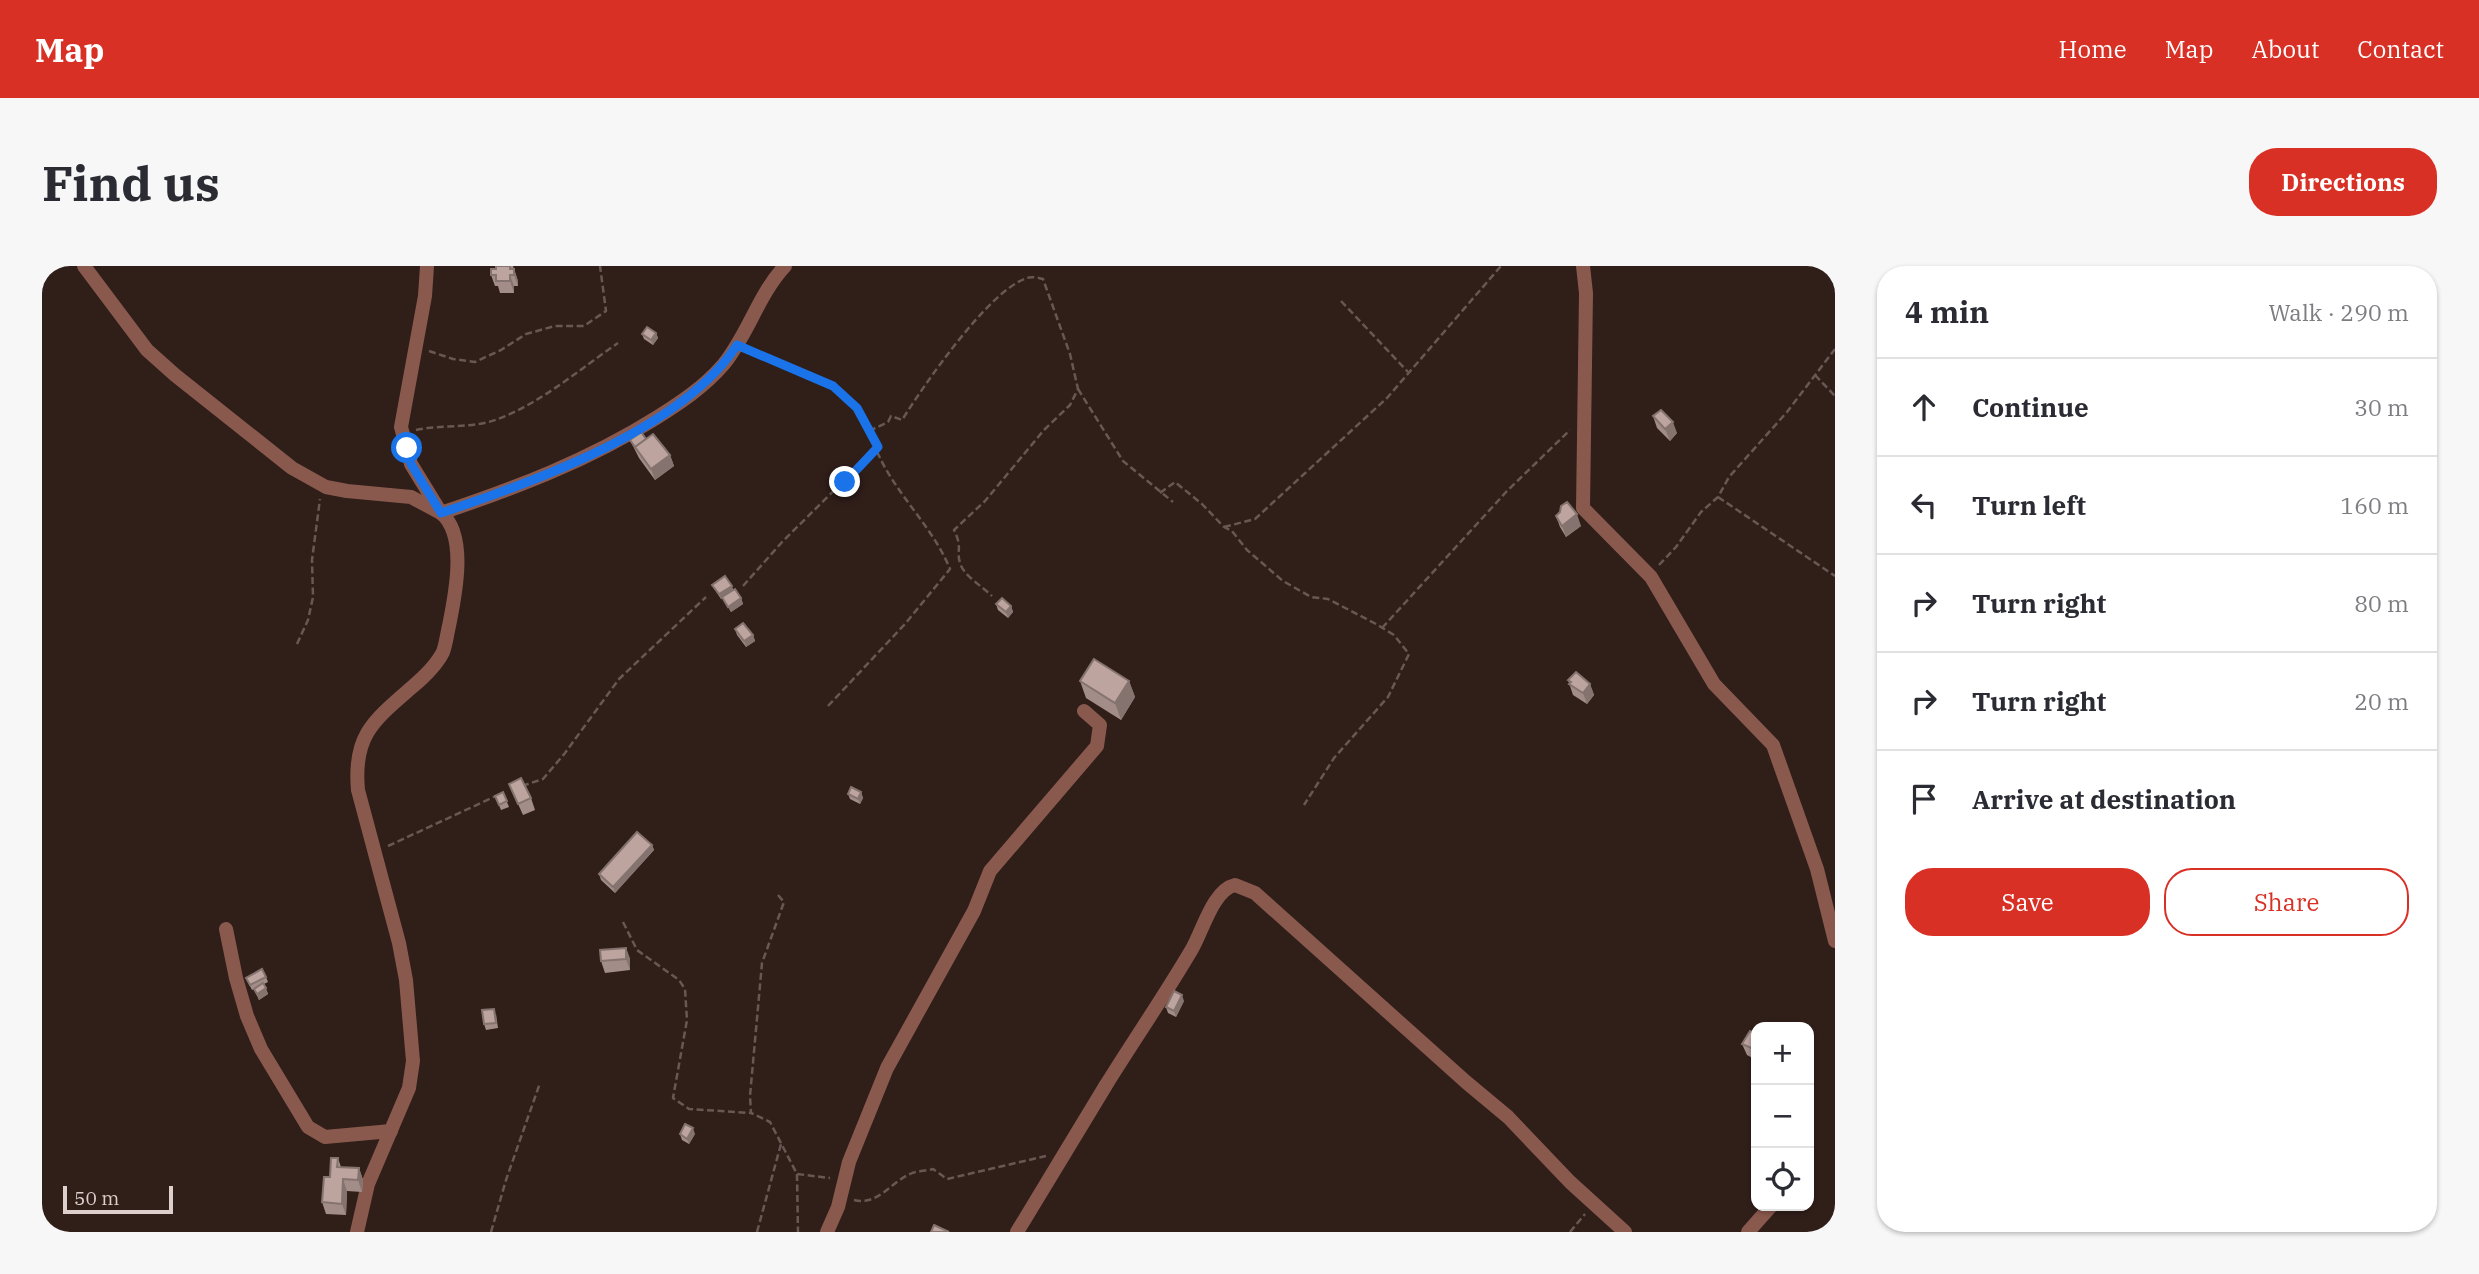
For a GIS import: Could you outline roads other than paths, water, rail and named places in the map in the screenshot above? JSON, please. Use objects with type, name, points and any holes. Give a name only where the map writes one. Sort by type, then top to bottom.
[{"type":"street","points":[[84,266],[148,350],[292,468],[324,486],[411,497],[441,513],[448,519],[453,530],[457,576],[443,651],[423,677],[379,717],[358,752],[358,790],[399,943],[406,980],[413,1061],[409,1088],[368,1184],[357,1232]]},
{"type":"street","points":[[427,266],[425,296],[401,427],[411,464],[441,513]]},
{"type":"street","points":[[441,513],[520,486],[635,431],[692,394],[721,367],[737,345],[767,290],[785,266]]},
{"type":"street","points":[[1583,266],[1586,293],[1583,508],[1648,575],[1714,684],[1773,745],[1817,869],[1835,941]]},
{"type":"street","points":[[827,1232],[838,1207],[849,1162],[887,1068],[974,911],[990,871],[1097,746],[1100,725],[1084,711]]},
{"type":"street","points":[[1017,1232],[1166,994],[1217,898],[1223,890],[1236,885],[1255,893],[1501,1111],[1625,1232]]},
{"type":"street","points":[[226,929],[247,1016],[261,1049],[308,1127],[325,1137],[391,1130]]},
{"type":"street","points":[[1748,1232],[1767,1211]]}]
